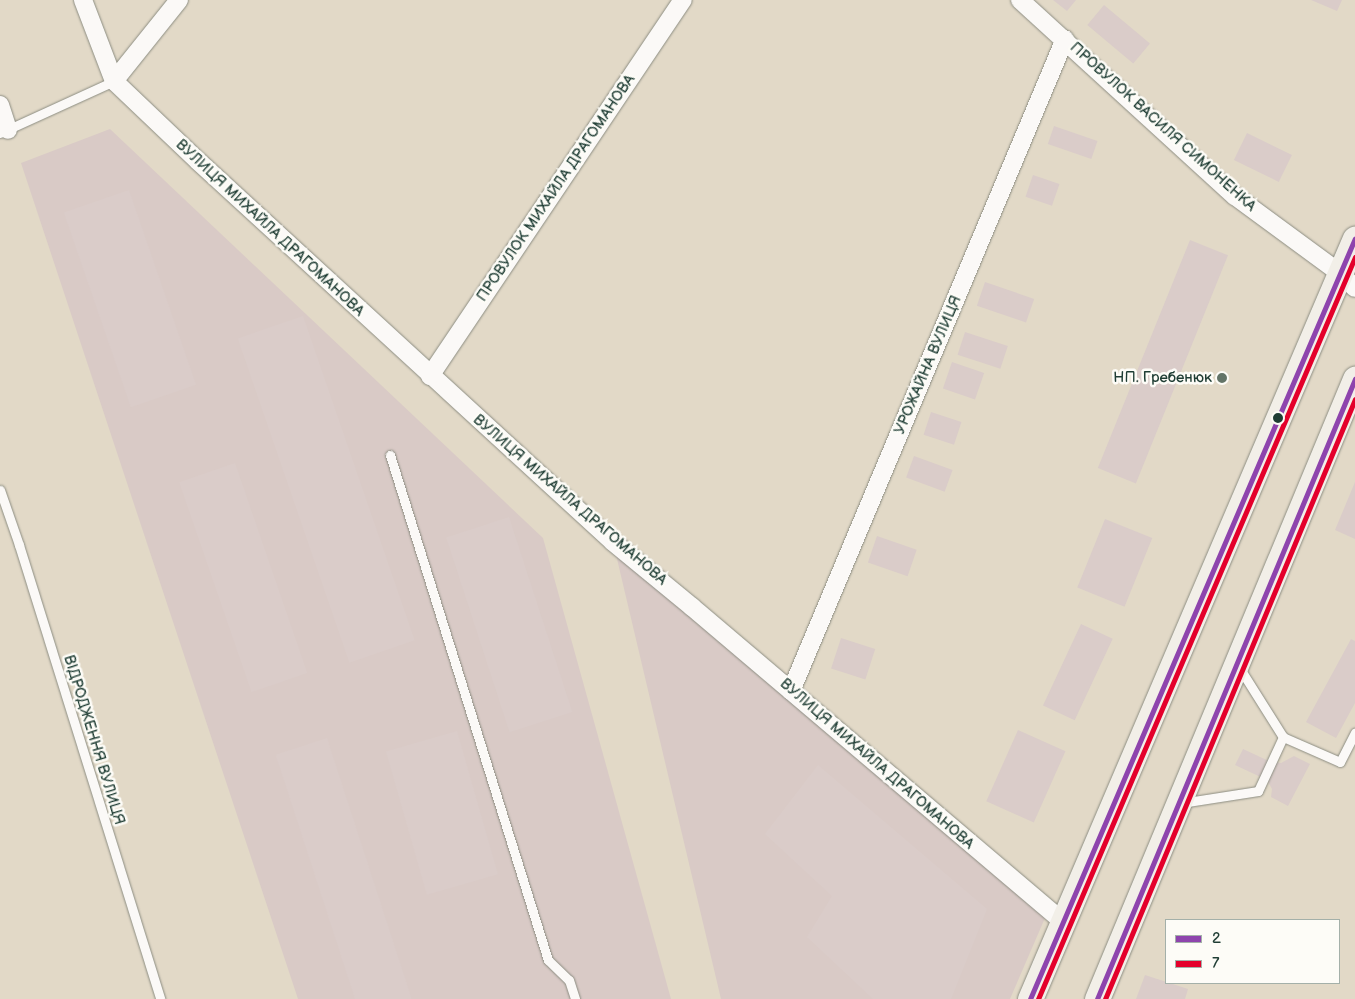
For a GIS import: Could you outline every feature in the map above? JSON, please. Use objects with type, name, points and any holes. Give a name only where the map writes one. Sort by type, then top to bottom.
[{"type":"street","points":[[83,0],[114,81]]},
{"type":"street","points":[[114,81],[179,0]]},
{"type":"street","name":"ПРОВУЛОК МИХАЙЛА ДРАГОМАНОВА","points":[[430,376],[682,0]]},
{"type":"street","name":"ПРОВУЛОК ВАСИЛЯ СИМОНЕНКА","points":[[1020,0],[1235,196],[1348,280]]},
{"type":"street","name":"УРОЖАЙНА ВУЛИЦЯ","points":[[791,691],[1065,39]]},
{"type":"street","name":"ВУЛИЦЯ МИХАЙЛА ДРАГОМАНОВА","points":[[114,81],[430,376],[613,542],[1063,922]]},
{"type":"street","points":[[0,105],[4,132]]},
{"type":"street","points":[[1030,999],[1348,280],[1355,238]]},
{"type":"street","points":[[1097,999],[1355,379]]},
{"type":"lane","points":[[4,132],[114,81]]},
{"type":"lane","points":[[390,455],[548,960],[569,980],[575,999]]},
{"type":"lane","name":"ВІДРОДЖЕННЯ ВУЛИЦЯ","points":[[0,490],[22,554],[160,999]]},
{"type":"lane","points":[[1237,663],[1283,737],[1340,762],[1355,733]]},
{"type":"lane","points":[[1179,804],[1258,791],[1283,737]]},
{"type":"shaded area","points":[[110,129],[543,538],[671,999],[298,999],[21,163]]},
{"type":"shaded area","points":[[613,542],[1048,911],[1010,999],[721,999]]},
{"type":"building","points":[[1053,0],[1076,0],[1067,11]]},
{"type":"building","points":[[1311,0],[1342,0],[1337,11]]},
{"type":"building","points":[[1104,5],[1150,44],[1133,63],[1087,25]]},
{"type":"building","points":[[1054,126],[1097,141],[1091,159],[1048,144]]},
{"type":"building","points":[[1247,133],[1292,155],[1279,182],[1234,160]]},
{"type":"building","points":[[1033,175],[1059,184],[1052,206],[1026,197]]},
{"type":"building","points":[[129,190],[196,385],[131,407],[64,212]]},
{"type":"building","points":[[1190,240],[1228,255],[1136,483],[1098,468]]},
{"type":"building","points":[[985,282],[1034,299],[1026,323],[977,306]]},
{"type":"building","points":[[303,316],[415,640],[349,663],[238,338]]},
{"type":"building","points":[[965,332],[1008,346],[1000,369],[958,355]]},
{"type":"building","points":[[952,362],[984,373],[975,400],[943,388]]},
{"type":"building","points":[[931,412],[961,422],[954,445],[924,435]]},
{"type":"building","points":[[914,456],[953,470],[945,492],[906,478]]},
{"type":"building","points":[[235,463],[307,673],[251,692],[179,482]]},
{"type":"building","points":[[1355,482],[1355,539],[1335,530]]},
{"type":"building","points":[[509,517],[572,712],[510,732],[446,537]]},
{"type":"building","points":[[1105,519],[1152,538],[1125,607],[1077,588]]},
{"type":"building","points":[[877,536],[917,550],[908,576],[868,562]]},
{"type":"building","points":[[1081,624],[1113,639],[1075,720],[1043,706]]},
{"type":"building","points":[[841,638],[875,649],[865,680],[831,668]]},
{"type":"building","points":[[1351,639],[1355,641],[1355,703],[1336,738],[1306,722]]},
{"type":"building","points":[[1018,730],[1066,751],[1034,822],[986,801]]},
{"type":"building","points":[[457,731],[498,874],[427,895],[386,751]]},
{"type":"building","points":[[327,738],[412,999],[355,999],[276,755]]},
{"type":"building","points":[[1243,749],[1271,762],[1281,763],[1294,756],[1310,764],[1288,806],[1271,797],[1272,789],[1267,780],[1235,765]]},
{"type":"building","points":[[818,765],[987,909],[951,999],[873,999],[807,937],[832,896],[765,834]]},
{"type":"building","points":[[1145,975],[1165,982],[1165,984],[1173,984],[1188,989],[1185,999],[1136,999]]},
{"type":"transit line","name":"2","points":[[1030,999],[1355,238]]},
{"type":"transit line","name":"7","points":[[1038,999],[1355,257]]},
{"type":"transit line","name":"2","points":[[1097,999],[1355,379]]},
{"type":"transit line","name":"7","points":[[1105,999],[1355,399]]},
{"type":"place","name":"НП. Гребенюк","points":[[1222,378]]}]
